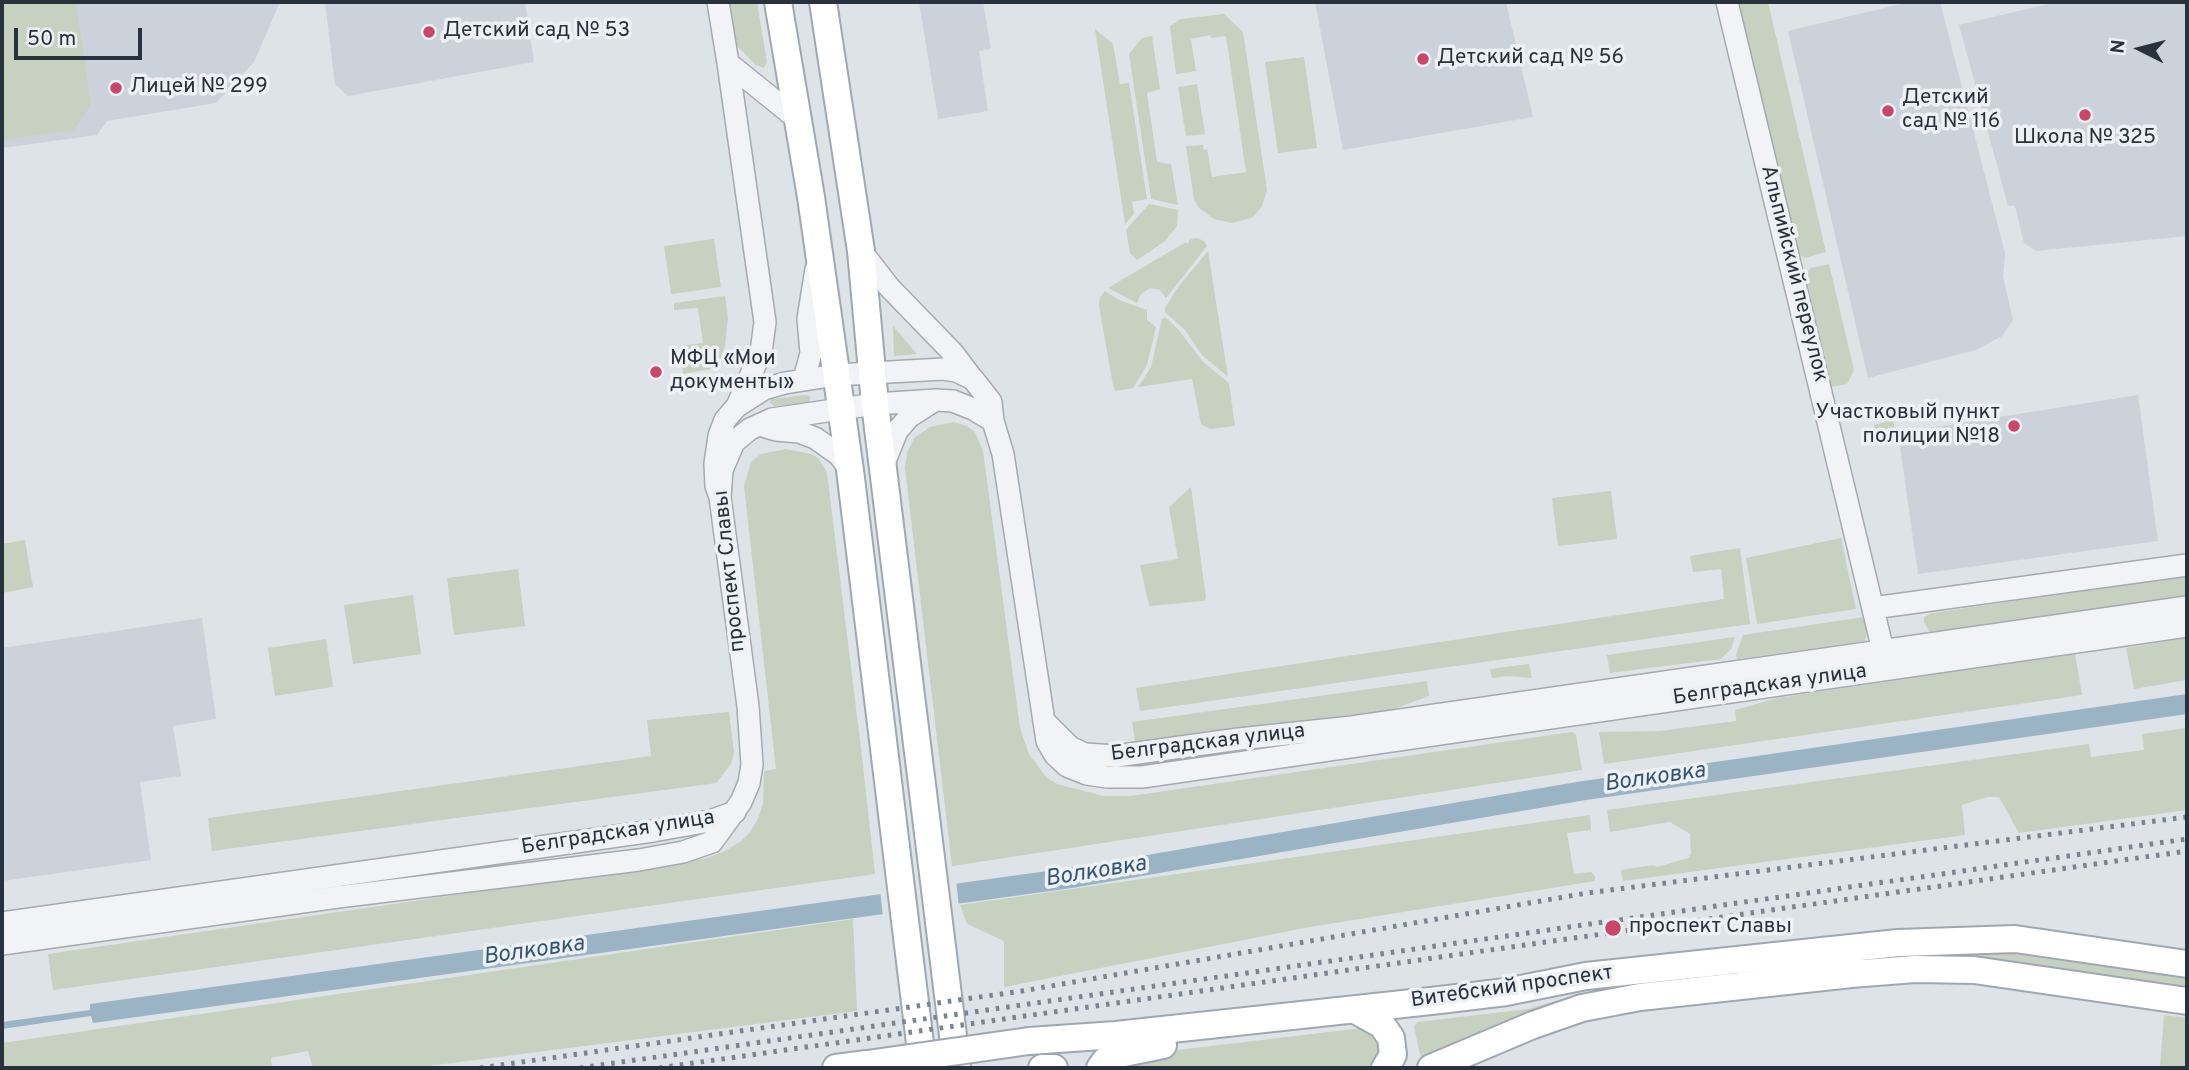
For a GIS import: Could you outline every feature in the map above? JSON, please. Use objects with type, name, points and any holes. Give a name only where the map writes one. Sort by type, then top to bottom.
[{"type":"main road","points":[[778,2],[819,253],[850,470],[923,1068]]},
{"type":"main road","points":[[823,2],[860,251],[875,404],[957,1068]]},
{"type":"main road","name":"Витебский проспект","points":[[836,1068],[1029,1041],[1116,1035],[1354,1010],[1506,992],[1586,976],[1898,943],[2015,939],[2187,964]]},
{"type":"main road","name":"Витебский проспект","points":[[1432,1068],[1533,1025],[1583,1008],[1640,997],[1851,974],[1915,969],[1974,970],[2187,1001]]},
{"type":"main road","points":[[1354,1010],[1382,1025],[1391,1038],[1393,1055],[1385,1068]]},
{"type":"main road","points":[[1100,1068],[1114,1055],[1167,1045],[1241,1022]]},
{"type":"main road","points":[[1042,1068],[1054,1068]]},
{"type":"street","points":[[718,2],[765,322],[761,352],[737,406]]},
{"type":"street","name":"Альпийский переулок","points":[[1727,2],[1885,660]]},
{"type":"street","points":[[728,63],[796,118]]},
{"type":"street","points":[[860,251],[889,287],[953,353],[991,402],[993,421]]},
{"type":"street","points":[[804,379],[811,353],[808,319],[819,253]]},
{"type":"street","name":"проспект Славы","points":[[720,497],[716,486],[715,464],[719,436],[725,421],[737,406],[764,389],[804,379],[836,375],[943,369],[957,371],[973,379]]},
{"type":"street","points":[[764,389],[760,397],[760,409],[766,422],[776,430],[799,432],[815,438],[839,455],[850,470]]},
{"type":"street","points":[[883,467],[897,431],[909,417],[936,400]]},
{"type":"street","name":"проспект Славы","points":[[735,813],[749,783],[752,750],[720,497],[722,470],[734,442],[750,429],[766,422],[875,404],[936,400],[964,404],[993,421]]},
{"type":"street","name":"Белградская улица","points":[[993,421],[1003,454],[1042,720],[1070,747],[1085,754],[1116,756],[1885,660],[2187,626]]},
{"type":"street","points":[[1873,608],[2187,565]]},
{"type":"street","name":"Белградская улица","points":[[1885,660],[2187,607]]},
{"type":"street","name":"Белградская улица","points":[[2,923],[662,829],[710,821],[735,813]]},
{"type":"street","name":"Белградская улица","points":[[2,944],[326,898],[545,873],[664,856],[712,842],[735,813]]},
{"type":"shaded area","name":"Лицей № 299","points":[[2,2],[280,2],[254,62],[216,103],[107,121],[97,135],[2,148]]},
{"type":"shaded area","name":"Детский сад № 53","points":[[325,2],[525,2],[534,62],[348,96],[335,84]]},
{"type":"shaded area","points":[[919,2],[983,2],[991,49],[979,51],[988,111],[938,119]]},
{"type":"shaded area","name":"Детский сад № 56","points":[[1315,2],[1506,2],[1533,117],[1343,150]]},
{"type":"shaded area","name":"Детский сад № 116","points":[[1909,2],[1940,2],[2005,253],[2003,277],[2013,320],[2002,336],[1976,350],[1868,378],[1788,31]]},
{"type":"shaded area","name":"Школа № 325","points":[[2056,2],[2187,2],[2187,236],[2036,251],[2024,243],[2015,206],[2008,206],[1959,25]]},
{"type":"shaded area","points":[[2138,395],[2158,541],[1918,574],[1898,433]]},
{"type":"shaded area","points":[[202,618],[216,719],[173,726],[181,776],[140,782],[151,860],[2,881],[2,648]]},
{"type":"green space","points":[[2,2],[76,2],[91,105],[73,130],[2,140]]},
{"type":"green space","points":[[728,2],[757,2],[767,62],[764,68],[756,65],[737,46]]},
{"type":"green space","points":[[1737,2],[1768,2],[1826,252],[1805,258],[1798,254]]},
{"type":"green space","points":[[1224,14],[1243,32],[1267,190],[1262,206],[1256,214],[1232,223],[1214,219],[1199,208],[1194,200],[1186,146],[1203,145],[1204,150],[1207,149],[1212,177],[1246,172],[1226,36],[1211,38],[1210,35],[1191,39],[1196,71],[1176,74],[1170,26],[1181,19]]},
{"type":"green space","points":[[1095,29],[1113,44],[1120,84],[1129,83],[1147,199],[1132,202],[1134,214],[1125,224]]},
{"type":"green space","points":[[1152,36],[1160,89],[1147,93],[1157,162],[1171,164],[1178,205],[1151,199],[1129,54],[1142,38]]},
{"type":"green space","points":[[1304,57],[1317,148],[1278,153],[1265,62]]},
{"type":"green space","points":[[1197,84],[1205,134],[1186,136],[1178,87]]},
{"type":"green space","points":[[1149,204],[1178,210],[1177,226],[1165,241],[1137,260],[1130,253],[1126,230]]},
{"type":"green space","points":[[1197,238],[1207,246],[1166,298],[1160,290],[1150,288],[1141,294],[1137,303],[1108,288],[1186,242],[1188,244],[1189,240]]},
{"type":"green space","points":[[714,239],[721,287],[671,294],[664,246]]},
{"type":"green space","points":[[1208,251],[1228,377],[1202,355],[1185,330],[1165,312],[1178,287]]},
{"type":"green space","points":[[1829,264],[1854,370],[1847,384],[1830,387],[1804,275],[1811,268]]},
{"type":"green space","points":[[1105,291],[1119,300],[1147,310],[1147,320],[1156,327],[1147,365],[1133,388],[1115,391],[1113,385],[1099,306],[1100,297]]},
{"type":"green space","points":[[725,296],[728,318],[725,346],[720,359],[710,369],[683,374],[680,346],[703,343],[698,308],[674,310],[674,303]]},
{"type":"green space","points":[[1165,317],[1203,362],[1229,383],[1235,426],[1210,429],[1201,424],[1192,379],[1138,387],[1151,367],[1162,319]]},
{"type":"green space","points":[[893,326],[917,354],[894,356]]},
{"type":"green space","points":[[807,395],[811,397],[808,403],[774,406],[769,402],[772,399]]},
{"type":"green space","points":[[1893,420],[1897,438],[1877,441],[1874,425]]},
{"type":"green space","points":[[953,422],[967,426],[975,432],[983,451],[1020,728],[1029,754],[1046,777],[1057,784],[1103,796],[1131,796],[1572,732],[1576,735],[1582,770],[952,866],[905,468],[907,453],[914,438],[930,427]]},
{"type":"green space","points":[[786,449],[812,454],[819,459],[827,473],[875,874],[53,990],[48,954],[704,859],[740,842],[758,819],[763,804],[764,771],[776,769],[744,486],[751,462],[761,454]]},
{"type":"green space","points":[[1191,487],[1206,598],[1204,601],[1149,606],[1140,565],[1178,559],[1169,507]]},
{"type":"green space","points":[[1611,491],[1617,539],[1558,546],[1552,498]]},
{"type":"green space","points":[[1841,538],[1856,609],[1757,624],[1746,558]]},
{"type":"green space","points":[[25,540],[33,587],[2,593],[2,544]]},
{"type":"green space","points":[[1740,548],[1750,624],[1140,711],[1136,688],[1724,599],[1721,569],[1693,572],[1690,556]]},
{"type":"green space","points":[[518,569],[525,626],[454,635],[447,578]]},
{"type":"green space","points":[[2187,576],[2187,596],[1933,632],[1929,631],[1924,622],[1924,617],[1932,613]]},
{"type":"green space","points":[[413,595],[421,654],[353,664],[344,605]]},
{"type":"green space","points":[[1864,617],[1867,633],[1865,641],[1737,659],[1743,635]]},
{"type":"green space","points":[[1735,637],[1731,649],[1721,659],[1610,673],[1607,655]]},
{"type":"green space","points":[[2187,638],[2187,680],[2134,689],[2126,648]]},
{"type":"green space","points":[[326,639],[333,687],[275,696],[268,648]]},
{"type":"green space","points":[[2075,654],[2082,695],[1604,764],[1599,732],[1660,731],[1736,721],[1735,710],[1777,698]]},
{"type":"green space","points":[[1529,664],[1532,678],[1492,678],[1490,669]]},
{"type":"green space","points":[[1427,681],[1429,696],[1391,710],[1136,748],[1132,722]]},
{"type":"green space","points":[[729,712],[734,753],[731,764],[716,783],[212,851],[208,818],[651,756],[647,720]]},
{"type":"green space","points":[[2187,728],[2187,810],[2019,833],[1999,797],[1987,797],[1962,805],[1965,835],[1623,881],[1621,870],[1653,865],[1657,867],[1688,858],[1691,854],[1690,834],[1670,822],[1610,832],[1607,810],[2089,744],[2091,757],[2144,750],[2142,734]]},
{"type":"green space","points":[[1590,815],[1591,830],[1567,833],[1574,874],[1591,872],[1595,881],[1310,927],[1004,987],[1004,941],[967,924],[960,905]]},
{"type":"green space","points":[[853,919],[857,1011],[413,1068],[313,1068],[308,1051],[271,1058],[272,1068],[2,1068],[2,1043]]},
{"type":"green space","points":[[2006,953],[2187,978],[2187,988],[1964,954]]},
{"type":"green space","points":[[1560,1000],[1426,1057],[1421,1056],[1419,1051],[1414,1026],[1418,1022],[1528,1009]]},
{"type":"green space","points":[[2164,1015],[2187,1018],[2187,1068],[2153,1068],[2160,1067]]},
{"type":"green space","points":[[1362,1028],[1385,1039],[1374,1068],[1143,1068],[1124,1061],[1128,1056]]},
{"type":"water","name":"Волковка","points":[[2187,694],[2187,714],[1586,800],[1072,888],[93,1023],[91,1016],[2,1029],[2,1022],[90,1010],[90,1004],[1076,867],[1583,781]]},
{"type":"pier","points":[[956,880],[959,907],[883,917],[880,890]]},
{"type":"railway","points":[[480,1068],[1022,991],[1587,893],[2187,817]]},
{"type":"railway","points":[[580,1068],[2187,839]]},
{"type":"railway","points":[[659,1068],[2187,851]]},
{"type":"place","name":"Детский сад № 53","points":[[429,32]]},
{"type":"place","name":"Детский сад № 56","points":[[1423,59]]},
{"type":"place","name":"Лицей № 299","points":[[116,88]]},
{"type":"place","name":"Детский сад № 116","points":[[1888,111]]},
{"type":"place","name":"Школа № 325","points":[[2085,115]]},
{"type":"place","name":"МФЦ «Мои документы»","points":[[656,372]]},
{"type":"place","name":"Участковый пункт полиции №18","points":[[2014,426]]},
{"type":"place","name":"проспект Славы","points":[[1613,928]]}]
